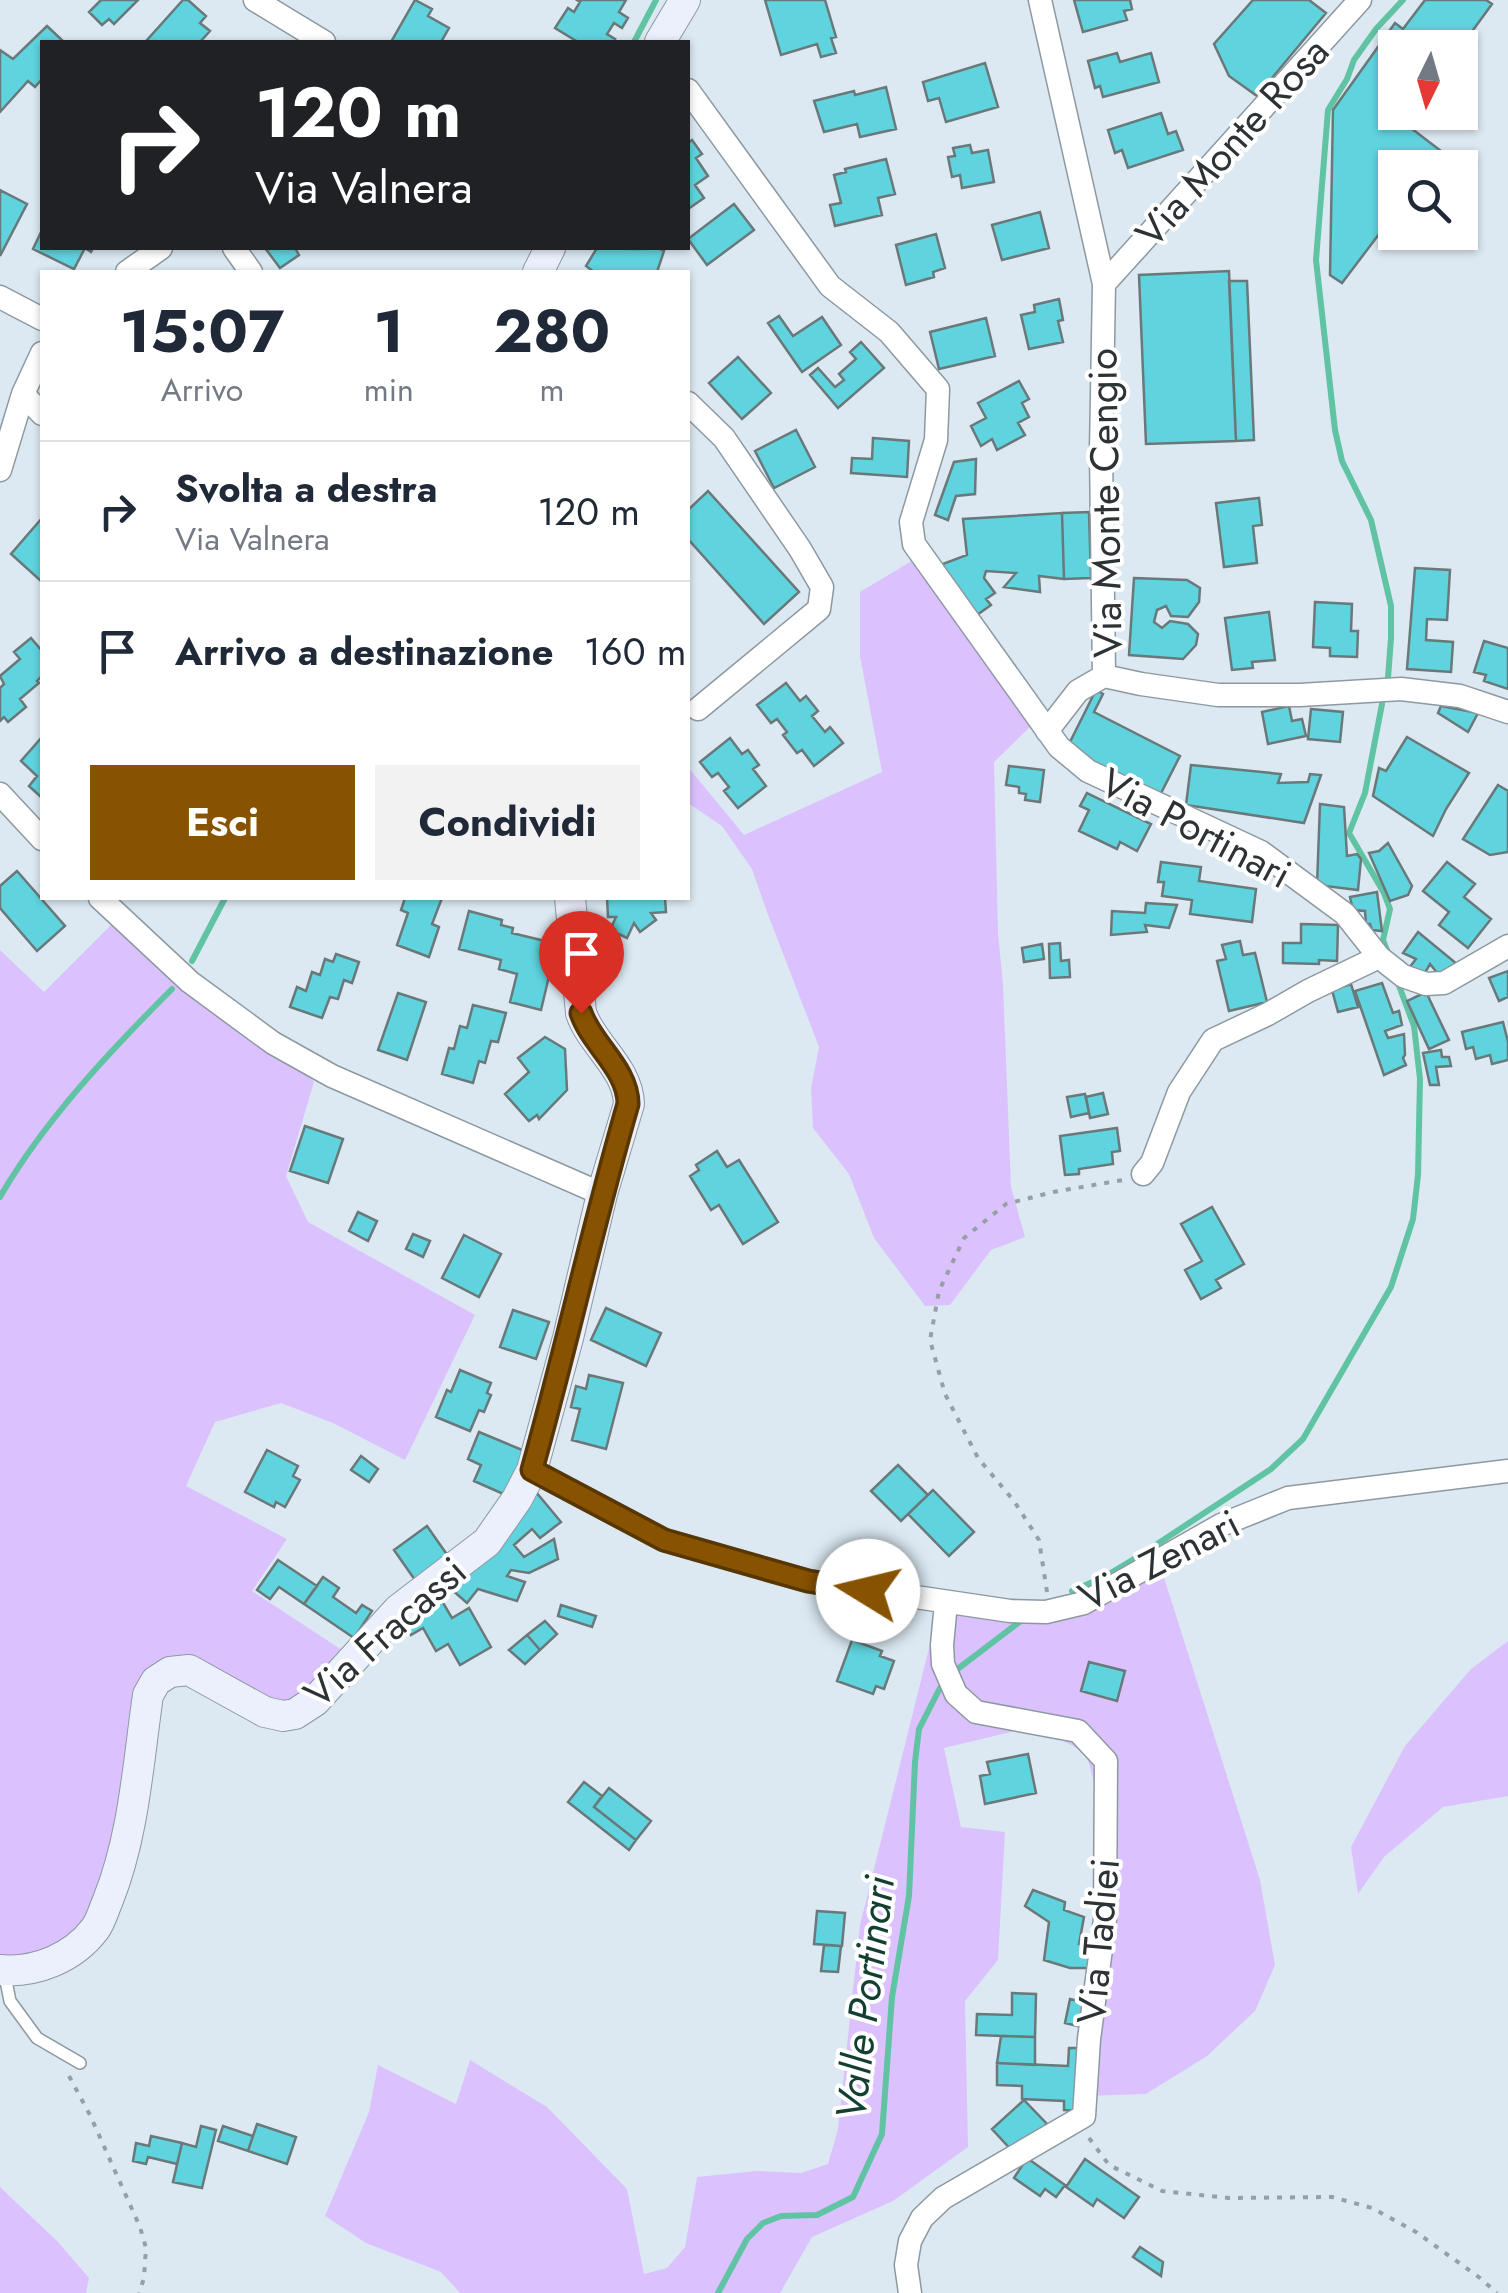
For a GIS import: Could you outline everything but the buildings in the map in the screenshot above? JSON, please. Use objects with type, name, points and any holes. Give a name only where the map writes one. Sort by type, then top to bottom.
[{"type":"street","points":[[255,0],[321,40]]},
{"type":"street","points":[[661,40],[684,0]]},
{"type":"street","name":"Via Monte Cengio","points":[[1040,0],[1104,284],[1104,676],[1218,695],[1300,696],[1401,689],[1460,696],[1508,712]]},
{"type":"street","name":"Via Monte Rosa","points":[[1104,284],[1360,0]]},
{"type":"street","name":"Via Portinari","points":[[690,93],[830,286],[888,332],[938,389],[936,440],[911,522],[914,544],[1059,747],[1088,771],[1261,852],[1345,914],[1378,958],[1402,976],[1426,984],[1444,984],[1508,946]]},
{"type":"street","points":[[130,270],[158,250]]},
{"type":"street","points":[[0,297],[40,318]]},
{"type":"street","points":[[0,470],[23,394],[40,357]]},
{"type":"street","points":[[23,394],[40,412]]},
{"type":"street","points":[[690,405],[724,438],[822,586],[819,609],[698,710]]},
{"type":"street","points":[[1047,731],[1078,690],[1104,676]]},
{"type":"street","points":[[0,794],[40,837]]},
{"type":"street","points":[[102,900],[190,982],[273,1044],[332,1076],[602,1194]]},
{"type":"street","points":[[532,1470],[628,1104],[622,1076],[586,1028],[581,1013],[570,900]]},
{"type":"street","points":[[1142,1174],[1152,1163],[1180,1092],[1213,1040],[1378,958]]},
{"type":"street","name":"Via Zenari","points":[[532,1470],[664,1540],[808,1581],[1010,1612],[1046,1612],[1084,1603],[1222,1525],[1288,1498],[1508,1471]]},
{"type":"street","name":"Via Fracassi","points":[[2,1970],[30,1970],[50,1964],[96,1928],[128,1839],[148,1696],[156,1681],[170,1672],[189,1670],[264,1712],[294,1714],[315,1701],[398,1610],[486,1542],[532,1470]]},
{"type":"street","name":"Via Tadiei","points":[[946,1603],[943,1664],[956,1694],[976,1712],[1078,1731],[1106,1761],[1106,1919],[1084,2116]]},
{"type":"street","points":[[910,2293],[906,2264],[910,2241],[922,2218],[943,2198],[1084,2116]]},
{"type":"lane","points":[[2,1970],[10,2001],[37,2038],[80,2064]]},
{"type":"path","points":[[1046,1612],[1047,1583],[1039,1540],[1014,1501],[978,1458],[945,1394],[930,1340],[938,1290],[964,1238],[1006,1204],[1142,1174]]},
{"type":"path","points":[[64,2071],[90,2116],[140,2228],[146,2248],[139,2293]]},
{"type":"path","points":[[1084,2116],[1085,2133],[1109,2165],[1162,2191],[1229,2198],[1332,2196],[1372,2208],[1416,2232],[1497,2293]]},
{"type":"shaded area","points":[[915,559],[1031,726],[994,762],[1011,1187],[1025,1237],[991,1250],[950,1305],[925,1306],[874,1238],[849,1174],[813,1128],[811,1088],[819,1047],[752,869],[722,826],[690,804],[690,769],[744,835],[882,772],[860,656],[860,592]]},
{"type":"shaded area","points":[[128,908],[177,959],[268,1028],[314,1082],[286,1176],[308,1222],[475,1315],[405,1460],[333,1423],[281,1403],[215,1422],[186,1486],[287,1539],[252,1591],[348,1654],[292,1705],[272,1703],[171,1659],[148,1667],[138,1686],[119,1836],[88,1916],[60,1943],[37,1953],[0,1959],[0,950],[44,992]]},
{"type":"shaded area","points":[[1160,1565],[1260,1880],[1275,1965],[1255,2011],[1207,2056],[1146,2094],[1086,2096],[1100,1803],[1086,1753],[1048,1733],[1027,1728],[944,1748],[961,1827],[1005,1832],[998,1960],[965,2001],[968,2147],[893,2201],[812,2237],[780,2293],[460,2293],[441,2272],[366,2243],[325,2216],[369,2112],[378,2065],[456,2104],[470,2060],[547,2107],[627,2189],[644,2274],[667,2268],[685,2247],[697,2177],[756,2171],[801,2173],[828,2164],[838,2129],[860,1925],[941,1600],[1022,1610],[1084,1598]]},
{"type":"shaded area","points":[[1508,1641],[1508,1796],[1443,1807],[1384,1857],[1358,1894],[1351,1847],[1405,1746],[1471,1669]]},
{"type":"shaded area","points":[[0,2187],[58,2242],[89,2278],[86,2293],[0,2293]]},
{"type":"waterway","points":[[635,40],[656,0]]},
{"type":"waterway","name":"Valle Portinari","points":[[1388,678],[1391,606],[1371,520],[1342,461],[1335,430],[1316,260],[1328,110],[1354,60],[1403,0]]},
{"type":"waterway","name":"Valle Portinari","points":[[1382,704],[1365,793],[1349,833],[1390,909],[1383,940],[1389,955]]},
{"type":"waterway","points":[[192,961],[224,900]]},
{"type":"waterway","name":"Valle Portinari","points":[[1072,1591],[1139,1556],[1271,1469],[1303,1439],[1391,1287],[1413,1219],[1418,1175],[1420,1079],[1414,1026],[1398,983]]},
{"type":"waterway","points":[[0,1197],[57,1114],[172,989]]},
{"type":"waterway","name":"Valle Portinari","points":[[955,1671],[1022,1620]]},
{"type":"waterway","name":"Valle Portinari","points":[[718,2293],[747,2239],[763,2223],[781,2216],[817,2215],[853,2197],[882,2134],[892,1997],[909,1896],[919,1729],[940,1688]]},
{"type":"route","points":[[581,1013],[586,1028],[622,1076],[628,1104],[532,1470],[664,1540],[808,1581],[868,1591]]}]
